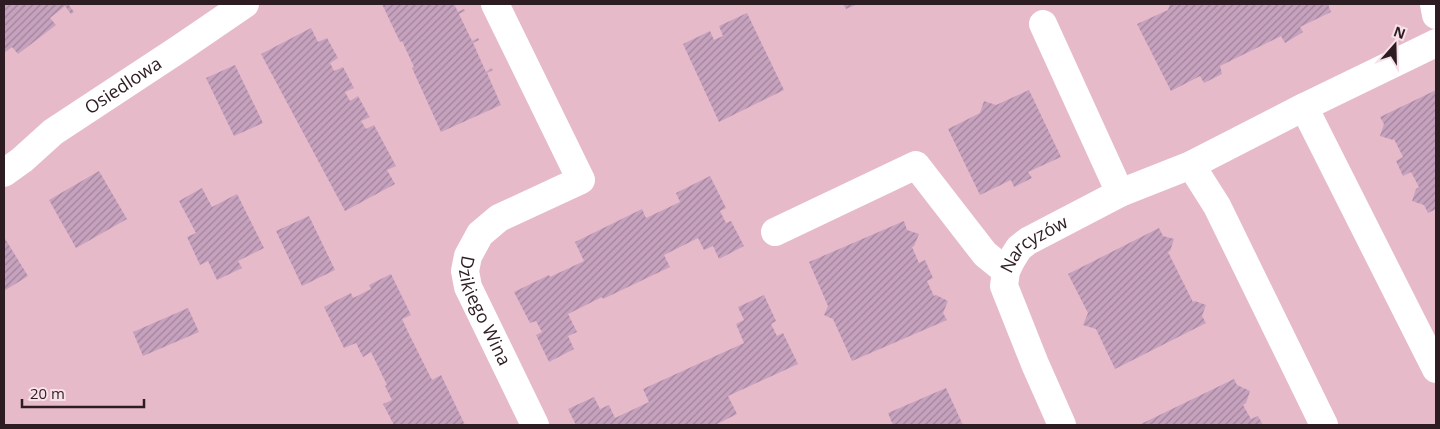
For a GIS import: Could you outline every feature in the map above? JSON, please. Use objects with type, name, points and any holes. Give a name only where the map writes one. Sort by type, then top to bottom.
[{"type":"street","name":"Osiedlowa","points":[[4,172],[22,160],[53,132],[245,4]]},
{"type":"street","name":"Dzikiego Wina","points":[[495,4],[581,180],[499,218],[480,234],[468,256],[465,271],[468,287],[535,425]]},
{"type":"street","points":[[1434,4],[1436,15]]},
{"type":"street","points":[[1043,24],[1120,194]]},
{"type":"street","name":"Narcyzów","points":[[1062,425],[1004,286],[1006,271],[1019,248],[1028,241],[1120,194],[1190,165],[1436,43]]},
{"type":"street","points":[[1304,107],[1436,369]]},
{"type":"street","points":[[775,232],[916,165],[985,254],[1006,271]]},
{"type":"street","points":[[1190,165],[1217,206],[1324,425]]},
{"type":"building","points":[[4,4],[68,4],[74,12],[71,14],[65,6],[50,18],[56,25],[18,54],[12,47],[4,53]]},
{"type":"building","points":[[382,4],[454,4],[458,12],[464,9],[465,11],[459,14],[472,41],[478,38],[479,40],[473,43],[486,72],[491,68],[493,70],[487,73],[501,105],[441,132],[412,68],[414,67]]},
{"type":"building","points":[[843,4],[858,4],[846,9]]},
{"type":"building","points":[[1170,4],[1328,4],[1331,12],[1300,27],[1303,32],[1285,43],[1281,36],[1220,66],[1222,74],[1204,83],[1200,76],[1171,91],[1137,24],[1168,10]]},
{"type":"building","points":[[747,13],[784,90],[719,122],[683,44],[710,31],[714,40],[723,36],[719,26]]},
{"type":"building","points":[[311,28],[318,42],[327,38],[338,58],[330,63],[334,71],[343,67],[354,88],[345,92],[350,101],[358,96],[370,117],[361,121],[366,129],[374,125],[396,166],[387,170],[395,184],[345,211],[261,54]]},
{"type":"building","points":[[235,65],[263,123],[234,136],[206,78]]},
{"type":"building","points":[[1029,90],[1061,157],[1028,172],[1032,178],[1014,187],[1011,180],[980,195],[948,129],[980,113],[984,101],[996,105]]},
{"type":"building","points":[[1436,90],[1436,209],[1428,213],[1424,205],[1412,201],[1416,189],[1419,187],[1411,172],[1403,176],[1396,161],[1403,157],[1394,139],[1380,136],[1384,124],[1380,117]]},
{"type":"building","points":[[99,171],[127,219],[76,248],[49,200]]},
{"type":"building","points":[[710,176],[726,208],[720,211],[726,223],[731,221],[744,246],[719,259],[713,246],[704,250],[698,238],[664,255],[670,267],[568,314],[577,332],[568,336],[574,349],[549,362],[536,335],[542,332],[536,321],[530,323],[514,292],[584,261],[575,242],[642,209],[646,218],[680,202],[676,193]]},
{"type":"building","points":[[202,188],[212,207],[237,194],[264,248],[238,261],[242,268],[217,280],[208,261],[200,265],[187,237],[196,233],[179,201]]},
{"type":"building","points":[[309,216],[335,270],[302,286],[276,231]]},
{"type":"building","points":[[904,221],[907,230],[919,234],[912,247],[919,263],[925,260],[933,278],[927,281],[934,296],[936,295],[948,301],[943,313],[947,320],[852,361],[833,319],[824,315],[828,306],[809,262]]},
{"type":"building","points":[[1159,228],[1163,236],[1174,239],[1168,252],[1193,302],[1206,305],[1202,316],[1206,323],[1115,369],[1096,329],[1083,325],[1088,313],[1068,274]]},
{"type":"building","points":[[4,237],[28,276],[4,291]]},
{"type":"building","points":[[391,274],[411,315],[402,319],[409,334],[432,380],[441,375],[465,425],[394,425],[383,404],[392,400],[371,352],[363,357],[356,343],[344,348],[324,307],[351,293],[353,298],[371,289],[369,285]]},
{"type":"building","points":[[764,295],[776,321],[771,324],[777,336],[783,333],[798,364],[728,396],[737,414],[715,425],[576,425],[568,409],[594,397],[600,409],[609,405],[615,418],[649,402],[643,389],[744,343],[736,324],[744,320],[738,307]]},
{"type":"building","points":[[188,308],[199,332],[143,356],[133,332]]},
{"type":"building","points":[[1234,379],[1237,385],[1250,391],[1246,403],[1243,405],[1251,419],[1258,416],[1263,425],[1141,425],[1141,424]]},
{"type":"building","points":[[946,388],[963,425],[893,425],[888,413]]}]
